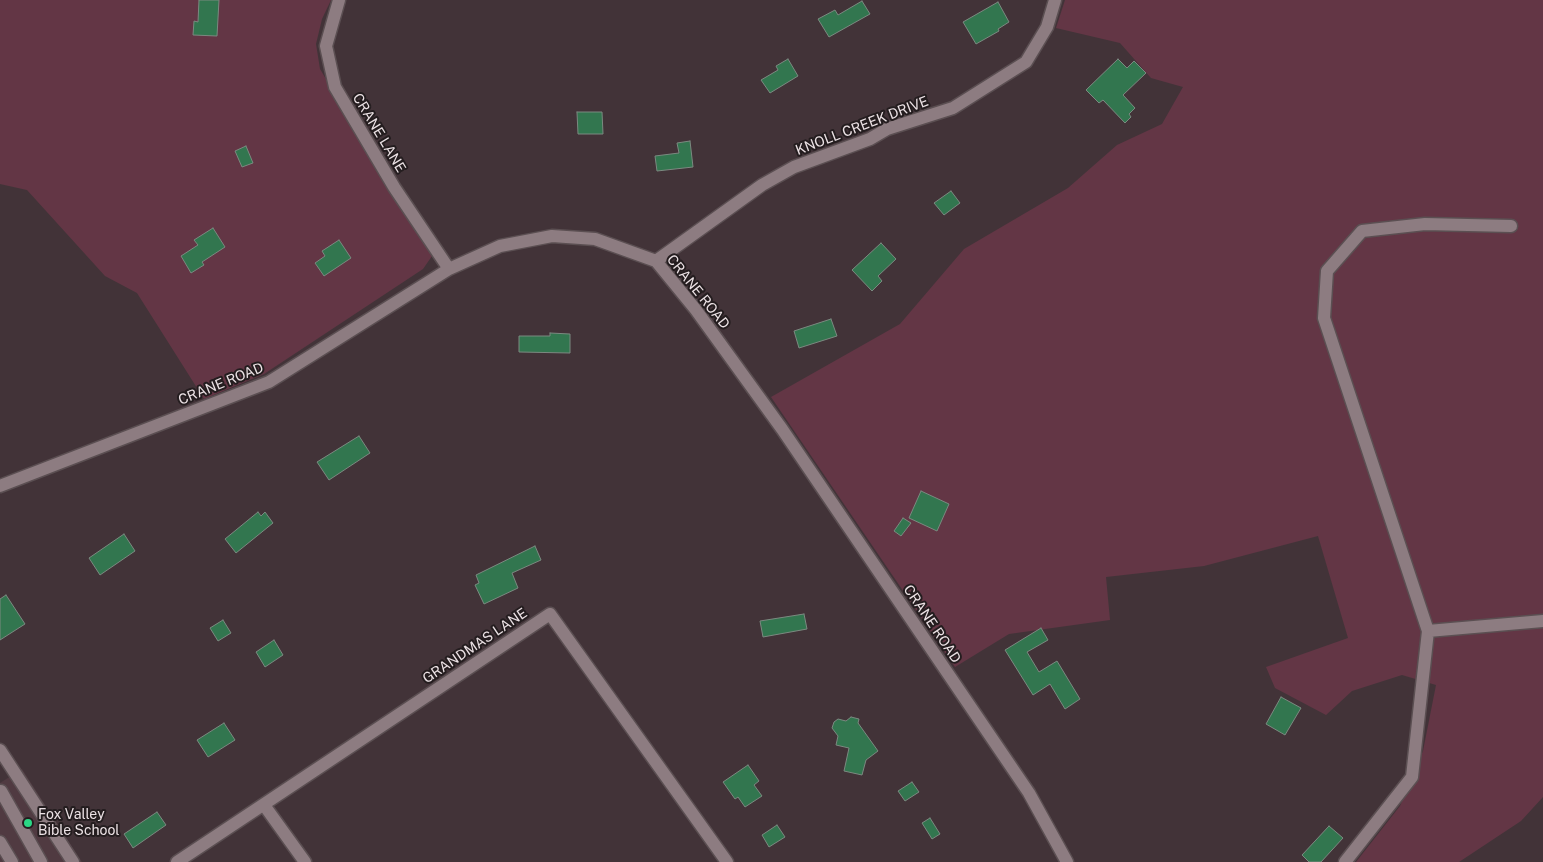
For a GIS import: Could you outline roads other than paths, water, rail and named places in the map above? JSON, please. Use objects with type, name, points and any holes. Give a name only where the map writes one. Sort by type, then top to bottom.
[{"type":"street","name":"CRANE LANE","points":[[339,0],[326,46],[335,87],[394,187],[449,269]]},
{"type":"street","name":"KNOLL CREEK DRIVE","points":[[656,261],[762,185],[794,167],[870,139],[887,129],[953,108],[1026,62],[1047,27],[1054,0]]},
{"type":"street","points":[[1345,862],[1412,777],[1428,631],[1324,318],[1327,271],[1362,231],[1425,224],[1511,226]]},
{"type":"street","name":"CRANE ROAD","points":[[0,486],[269,382],[449,269],[500,246],[552,236],[595,239],[656,261],[696,310],[782,429],[1029,793],[1067,862]]},
{"type":"street","name":"GRANDMAS LANE","points":[[264,805],[550,614],[726,862]]},
{"type":"street","points":[[1428,631],[1543,621]]},
{"type":"street","points":[[0,750],[73,862]]},
{"type":"street","points":[[19,779],[0,791],[41,862]]},
{"type":"street","points":[[177,862],[264,805],[305,862]]},
{"type":"street","points":[[0,842],[12,862]]},
{"type":"place","name":"Fox Valley Bible School","points":[[28,823]]}]
